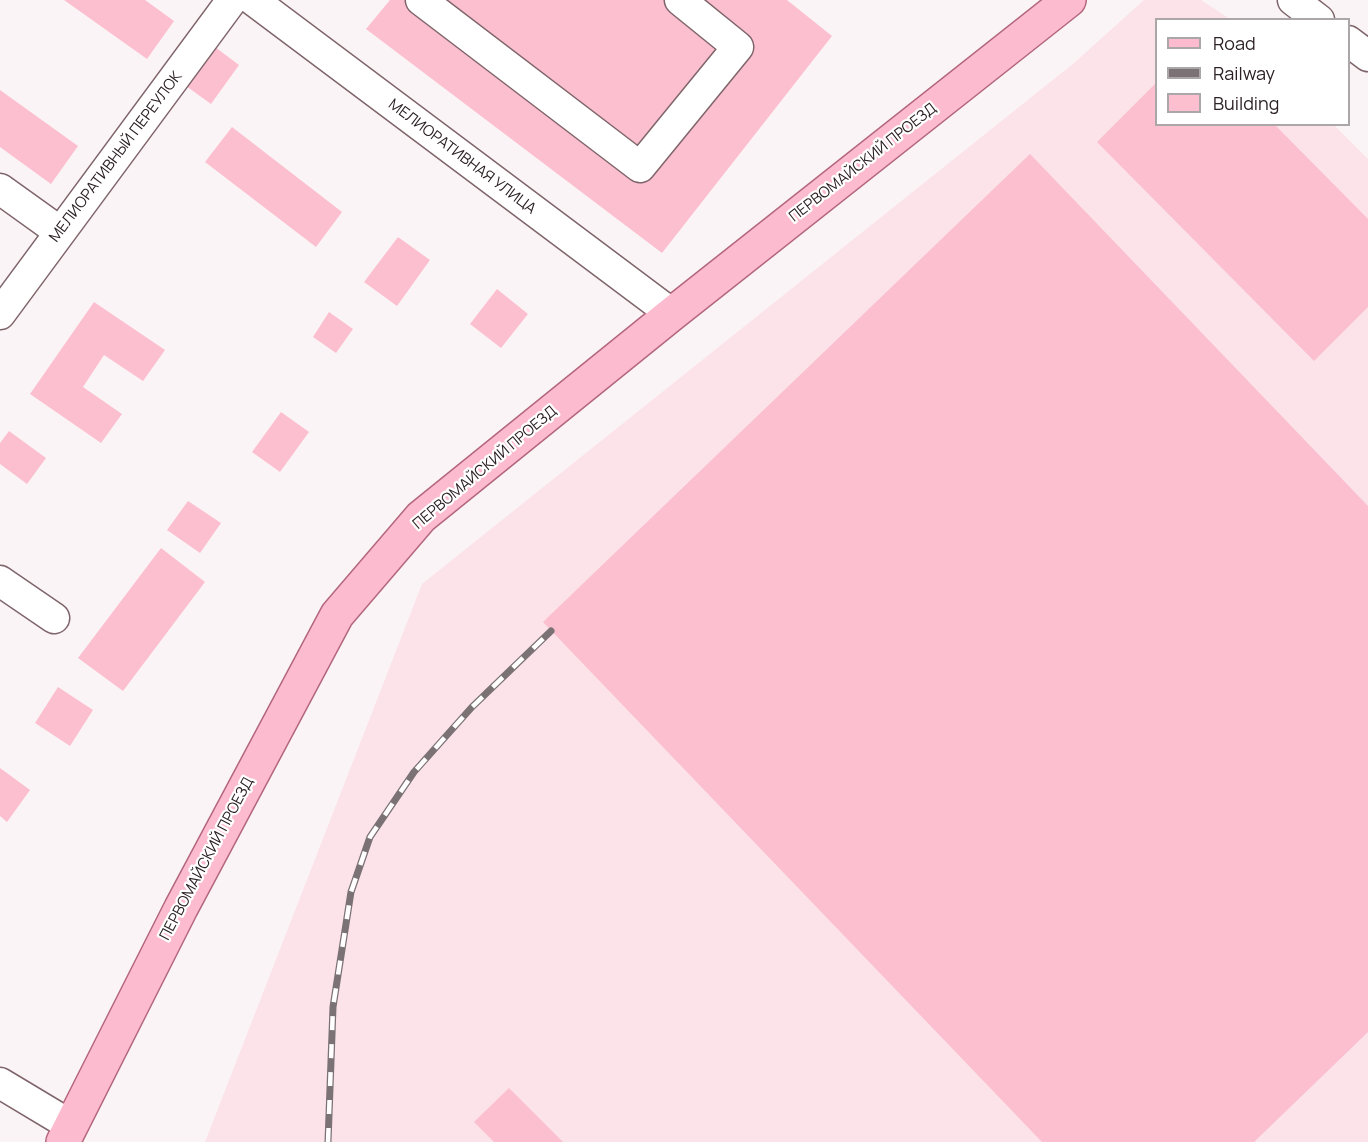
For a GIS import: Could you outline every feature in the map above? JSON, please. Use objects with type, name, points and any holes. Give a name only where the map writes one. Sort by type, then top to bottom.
[{"type":"main road","name":"ПЕРВОМАЙСКИЙ ПРОЕЗД","points":[[66,1133],[181,908],[337,615],[421,517],[672,314],[1070,0]]},
{"type":"street","name":"МЕЛИОРАТИВНЫЙ ПЕРЕУЛОК","points":[[0,314],[10,278],[60,232],[232,0]]},
{"type":"street","name":"МЕЛИОРАТИВНАЯ УЛИЦА","points":[[252,0],[672,314]]},
{"type":"street","points":[[421,0],[455,10],[640,167],[738,47],[680,0]]},
{"type":"street","points":[[1293,0],[1316,18]]},
{"type":"street","points":[[1350,42],[1368,56]]},
{"type":"street","points":[[0,189],[60,232]]},
{"type":"street","points":[[0,581],[54,618]]},
{"type":"street","points":[[0,1083],[66,1133]]},
{"type":"shaded area","points":[[1144,0],[1201,0],[1228,18],[1155,18],[1155,126],[1335,126],[1368,159],[1368,1142],[205,1142],[422,584],[1074,63]]},
{"type":"building","points":[[64,0],[145,0],[174,21],[147,59]]},
{"type":"building","points":[[390,0],[787,0],[832,36],[662,253],[366,29]]},
{"type":"building","points":[[215,47],[239,65],[211,104],[186,86]]},
{"type":"building","points":[[1155,84],[1155,126],[1276,126],[1368,219],[1368,307],[1314,361],[1097,142]]},
{"type":"building","points":[[0,90],[78,146],[51,184],[0,147]]},
{"type":"building","points":[[232,127],[342,212],[316,247],[205,162]]},
{"type":"building","points":[[1030,154],[1368,506],[1368,1032],[1254,1142],[1042,1142],[543,622]]},
{"type":"building","points":[[398,237],[430,260],[397,306],[364,282]]},
{"type":"building","points":[[497,289],[528,314],[501,348],[470,324]]},
{"type":"building","points":[[94,302],[165,350],[143,381],[104,355],[83,387],[122,414],[101,443],[30,394]]},
{"type":"building","points":[[329,312],[353,329],[336,353],[313,337]]},
{"type":"building","points":[[281,412],[309,432],[280,472],[252,452]]},
{"type":"building","points":[[9,431],[46,458],[27,484],[0,464],[0,443]]},
{"type":"building","points":[[188,501],[221,523],[200,553],[167,530]]},
{"type":"building","points":[[161,548],[205,582],[123,691],[78,658]]},
{"type":"building","points":[[58,687],[93,710],[70,746],[35,723]]},
{"type":"building","points":[[0,768],[30,790],[7,822],[0,816]]},
{"type":"building","points":[[509,1088],[563,1142],[494,1142],[474,1122]]},
{"type":"railway","points":[[328,1142],[333,1007],[351,892],[370,837],[414,772],[472,707],[551,631]]}]
